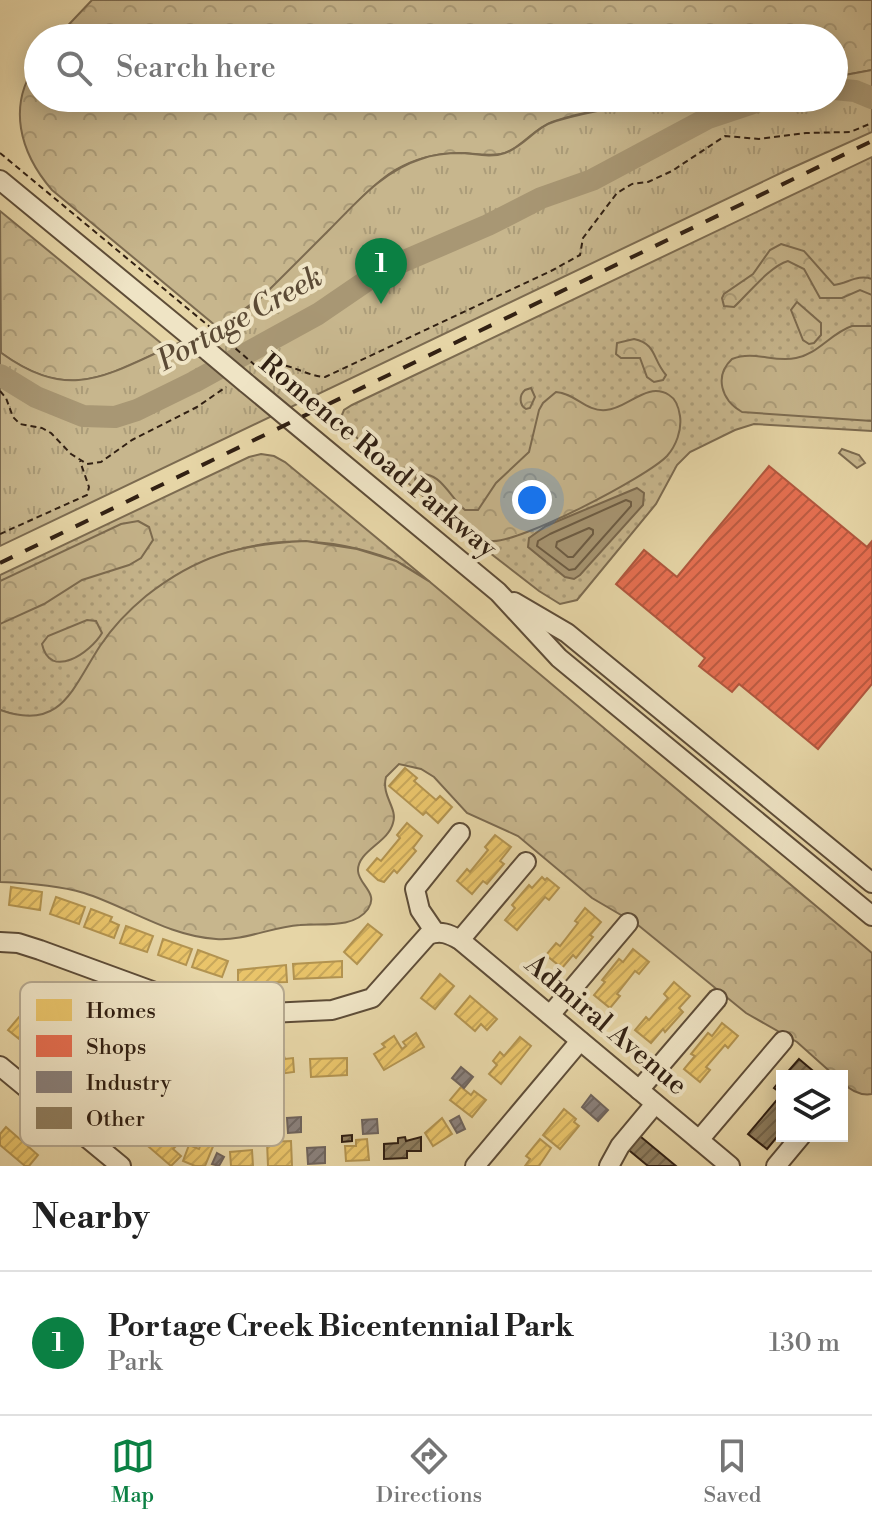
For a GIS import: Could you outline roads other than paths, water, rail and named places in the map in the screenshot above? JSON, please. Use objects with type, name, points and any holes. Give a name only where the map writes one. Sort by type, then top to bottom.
[{"type":"street","name":"Romence Road Parkway","points":[[0,180],[209,352],[248,378],[498,592],[559,658],[872,916]]},
{"type":"street","name":"Romence Road Parkway","points":[[498,592],[567,633],[872,883]]},
{"type":"street","points":[[284,1012],[332,1010],[372,998],[419,942],[439,932],[420,910],[415,889],[460,833]]},
{"type":"street","points":[[806,862],[822,843]]},
{"type":"street","points":[[460,940],[526,862]]},
{"type":"street","points":[[550,1015],[628,923]]},
{"type":"street","name":"Admiral Avenue","points":[[439,932],[460,940],[730,1166]]},
{"type":"street","points":[[0,942],[18,943],[131,982]]},
{"type":"street","points":[[639,1090],[717,999]]},
{"type":"street","points":[[475,1166],[580,1041]]},
{"type":"street","points":[[699,1140],[783,1041]]},
{"type":"street","points":[[0,1066],[20,1083]]},
{"type":"street","points":[[609,1166],[620,1146],[655,1104]]},
{"type":"street","points":[[776,1166],[796,1142]]},
{"type":"street","points":[[97,1146],[121,1166]]},
{"type":"water","points":[[637,488],[644,493],[643,505],[574,579],[565,577],[528,547],[529,538],[546,526]]},
{"type":"waterway","name":"Portage Creek","points":[[848,90],[872,98]]},
{"type":"waterway","name":"Portage Creek","points":[[0,375],[36,397],[83,416],[115,417],[137,410],[318,314],[381,271],[488,225],[541,198],[592,180],[708,118],[726,112]]},
{"type":"railway","points":[[0,563],[872,141]]},
{"type":"place","name":"Portage Creek Bicentennial Park","points":[[381,304]]}]
